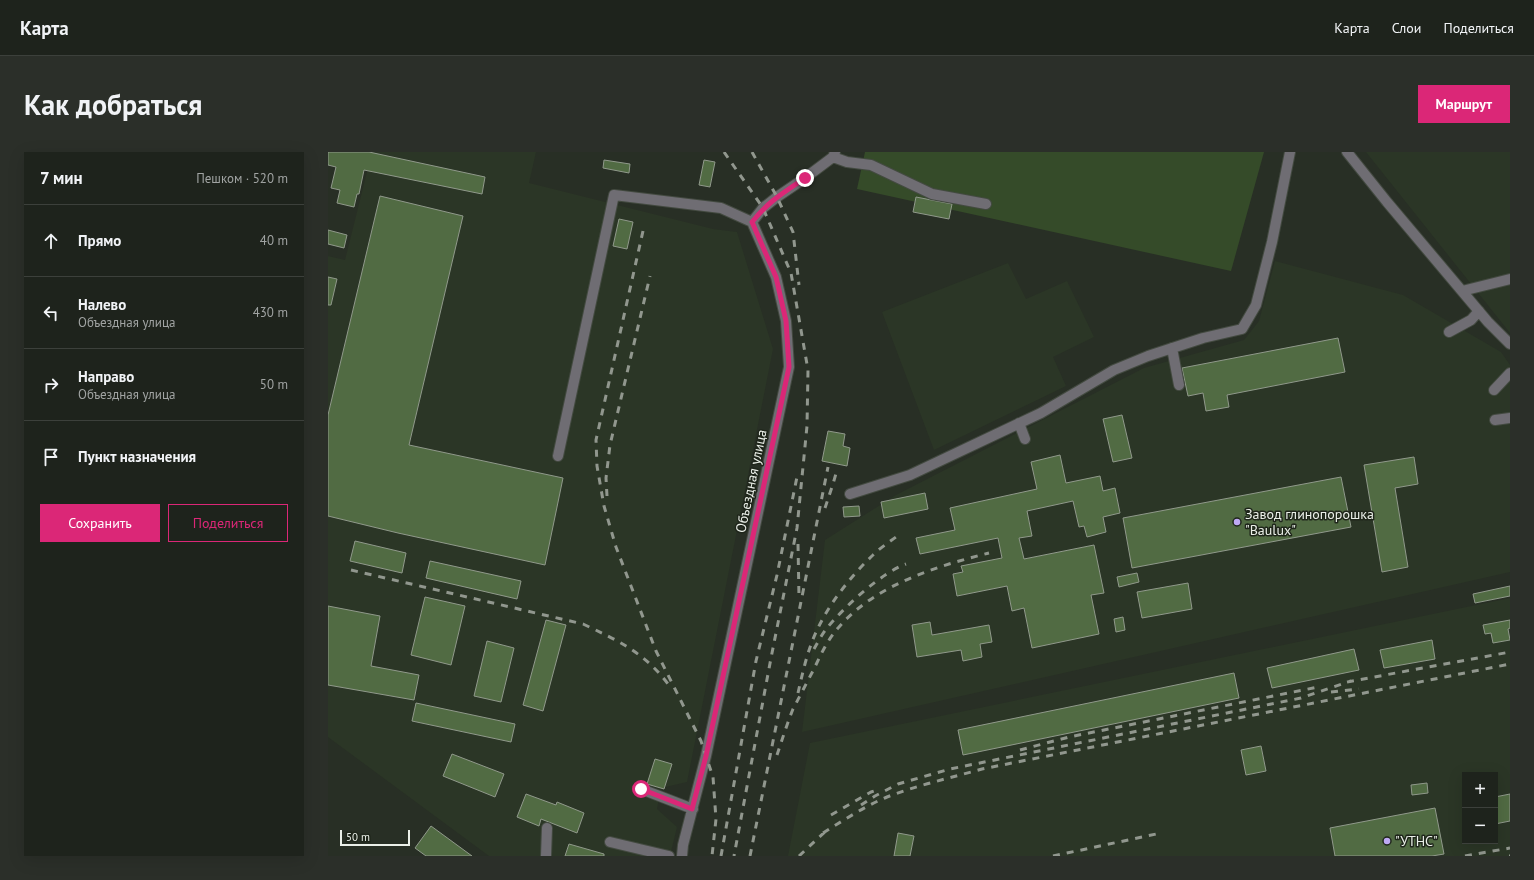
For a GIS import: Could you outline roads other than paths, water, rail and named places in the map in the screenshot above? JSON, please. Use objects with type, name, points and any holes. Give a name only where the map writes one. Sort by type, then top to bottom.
[{"type":"street","points":[[850,494],[910,475],[1019,424],[1041,413],[1114,370],[1172,348],[1242,328],[1256,305],[1272,242],[1290,152]]},
{"type":"street","points":[[1347,152],[1462,291],[1510,344]]},
{"type":"street","points":[[558,456],[614,195],[721,208],[752,222],[763,208],[776,197],[805,178],[834,154],[847,162],[871,165],[932,194],[986,204]]},
{"type":"street","name":"Объездная улица","points":[[682,856],[692,809],[706,756],[789,367],[786,321],[776,277],[752,222]]},
{"type":"street","points":[[1462,291],[1510,279]]},
{"type":"street","points":[[1448,332],[1471,320],[1479,311]]},
{"type":"street","points":[[1172,348],[1179,386]]},
{"type":"street","points":[[1494,390],[1510,373]]},
{"type":"street","points":[[1495,420],[1510,418]]},
{"type":"street","points":[[1019,424],[1025,439]]},
{"type":"street","points":[[641,789],[692,809]]},
{"type":"street","points":[[546,856],[547,828]]},
{"type":"street","points":[[610,842],[669,856]]},
{"type":"railway","points":[[724,152],[763,208],[791,273],[808,370],[807,426],[797,528],[734,856]]},
{"type":"railway","points":[[752,152],[777,197],[793,232],[799,285]]},
{"type":"railway","points":[[643,231],[596,440],[597,466],[604,506],[616,547],[656,651],[701,741],[713,777],[716,819],[712,856]]},
{"type":"railway","points":[[607,496],[606,478],[610,445],[650,276]]},
{"type":"railway","points":[[750,856],[828,467]]},
{"type":"railway","points":[[825,508],[837,470]]},
{"type":"railway","points":[[721,856],[756,661],[777,575],[798,472]]},
{"type":"railway","points":[[798,693],[811,644],[829,608],[842,589],[865,563],[879,549],[900,534]]},
{"type":"railway","points":[[798,544],[799,598]]},
{"type":"railway","points":[[777,755],[793,709],[822,652],[835,632],[854,612],[870,600],[908,579],[949,564],[989,553]]},
{"type":"railway","points":[[814,649],[827,628],[843,610],[874,583],[896,568],[906,564]]},
{"type":"railway","points":[[351,570],[583,624],[630,648],[650,664],[668,684]]},
{"type":"railway","points":[[1347,682],[1510,652]]},
{"type":"railway","points":[[823,833],[863,809],[887,797],[922,785],[982,769],[1510,664]]},
{"type":"railway","points":[[861,805],[898,784],[950,769],[1301,698],[1351,681]]},
{"type":"railway","points":[[1020,750],[1069,737],[1318,687]]},
{"type":"railway","points":[[1331,692],[1359,689]]},
{"type":"railway","points":[[831,815],[877,790]]},
{"type":"railway","points":[[799,856],[827,830]]},
{"type":"railway","points":[[1053,856],[1161,833]]},
{"type":"railway","points":[[1465,856],[1510,848]]},
{"type":"place","name":"Завод глинопорошка \"Baulux\"","points":[[1237,522]]},
{"type":"place","name":"\"УТНС\"","points":[[1387,841]]}]
